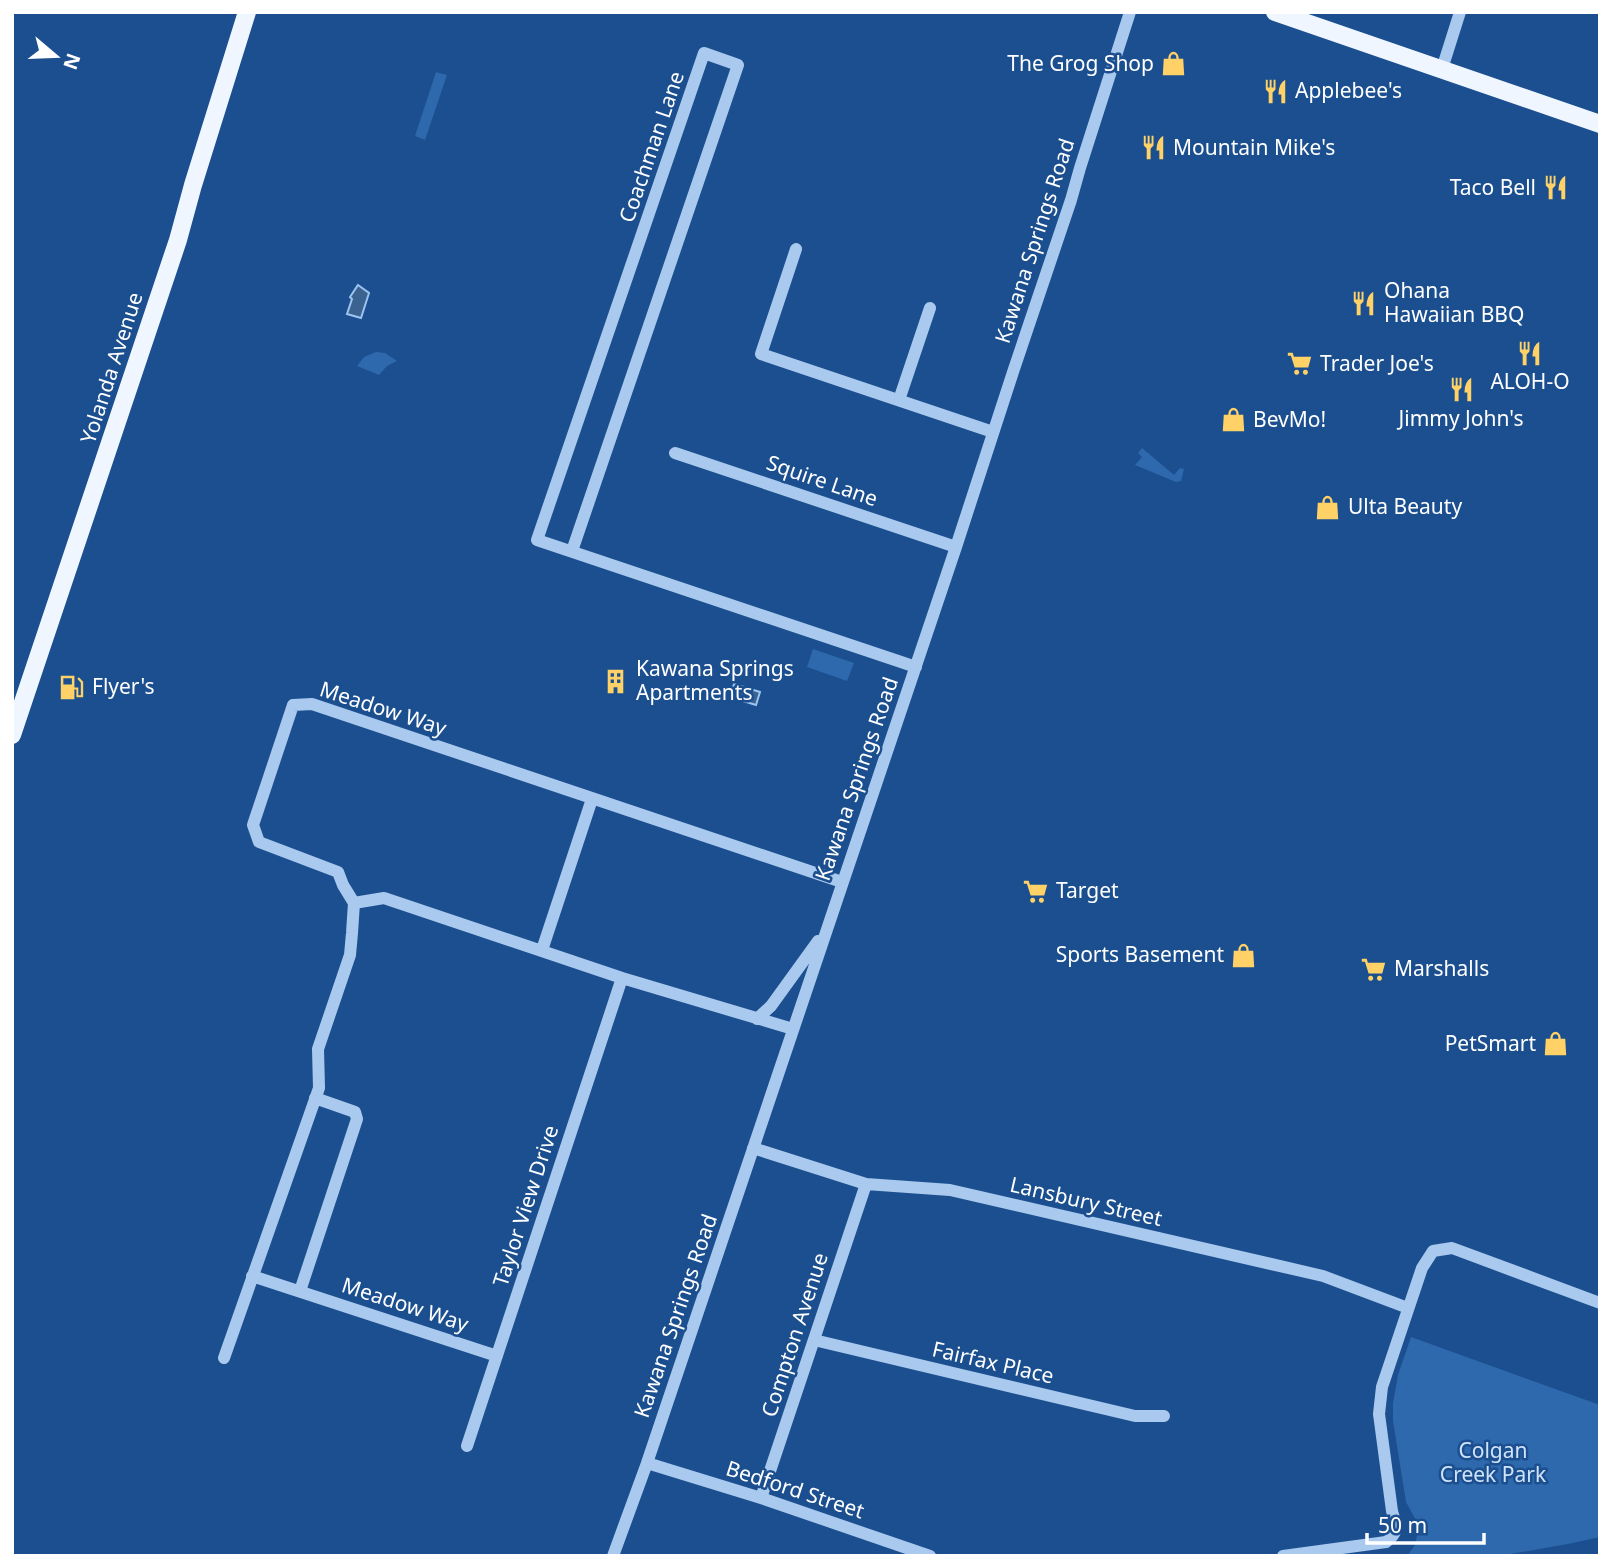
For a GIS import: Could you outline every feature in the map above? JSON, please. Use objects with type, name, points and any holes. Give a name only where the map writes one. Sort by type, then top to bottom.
[{"type":"main road","name":"Yolanda Avenue","points":[[12,736],[174,253],[247,12]]},
{"type":"main road","points":[[1275,12],[1600,124]]},
{"type":"street","name":"Kawana Springs Road","points":[[613,1556],[647,1464],[916,667],[1071,200],[1130,12]]},
{"type":"street","points":[[1441,69],[1460,12]]},
{"type":"street","name":"Coachman Lane","points":[[572,551],[738,65],[704,53],[537,540],[916,667]]},
{"type":"street","points":[[796,249],[761,354],[993,432]]},
{"type":"street","points":[[899,400],[930,308]]},
{"type":"street","name":"Squire Lane","points":[[675,453],[956,547]]},
{"type":"street","name":"Meadow Way","points":[[354,903],[338,872],[259,842],[253,825],[293,705],[312,704],[842,882]]},
{"type":"street","points":[[542,950],[592,799]]},
{"type":"street","points":[[224,1358],[319,1088],[317,1049],[350,955],[354,903],[384,898],[622,978],[793,1029]]},
{"type":"street","points":[[757,1019],[771,1006],[827,929]]},
{"type":"street","name":"Taylor View Drive","points":[[467,1446],[622,978]]},
{"type":"street","points":[[300,1291],[357,1119],[355,1112],[315,1098]]},
{"type":"street","name":"Lansbury Street","points":[[753,1148],[866,1184],[950,1190],[1323,1276],[1408,1308]]},
{"type":"street","name":"Compton Avenue","points":[[761,1498],[866,1184]]},
{"type":"street","points":[[1283,1556],[1386,1542],[1394,1536],[1396,1526],[1379,1414],[1382,1387],[1422,1268],[1433,1251],[1452,1248],[1600,1303]]},
{"type":"street","name":"Meadow Way","points":[[252,1276],[497,1356]]},
{"type":"street","name":"Fairfax Place","points":[[814,1340],[1135,1416],[1164,1416]]},
{"type":"street","name":"Bedford Street","points":[[647,1464],[761,1498],[930,1556]]},
{"type":"green space","points":[[436,72],[447,75],[425,140],[415,136]]},
{"type":"green space","points":[[376,352],[385,353],[397,361],[387,366],[379,375],[357,366],[364,357]]},
{"type":"green space","points":[[1142,448],[1174,475],[1180,468],[1184,469],[1181,481],[1176,482],[1135,465],[1142,457],[1138,453]]},
{"type":"green space","points":[[813,649],[854,663],[847,681],[807,667]]},
{"type":"green space","name":"Colgan Creek Park","points":[[1411,1337],[1600,1405],[1600,1537],[1499,1556],[1407,1556],[1415,1545],[1418,1524],[1406,1502],[1393,1421],[1393,1403],[1398,1375]]},
{"type":"shaded area","points":[[358,285],[369,293],[361,318],[347,314],[352,299],[350,297]]},
{"type":"shaded area","points":[[734,684],[760,692],[756,705],[730,697]]},
{"type":"place","name":"The Grog Shop","points":[[1174,64]]},
{"type":"place","name":"Applebee's","points":[[1275,91]]},
{"type":"place","name":"Mountain Mike's","points":[[1153,148]]},
{"type":"place","name":"Taco Bell","points":[[1556,188]]},
{"type":"place","name":"Ohana Hawaiian BBQ","points":[[1364,303]]},
{"type":"place","name":"ALOH-O","points":[[1530,353]]},
{"type":"place","name":"Trader Joe's","points":[[1300,364]]},
{"type":"place","name":"Jimmy John's","points":[[1461,390]]},
{"type":"place","name":"BevMo!","points":[[1233,420]]},
{"type":"place","name":"Ulta Beauty","points":[[1328,507]]},
{"type":"place","name":"Kawana Springs Apartments","points":[[616,681]]},
{"type":"place","name":"Flyer's","points":[[72,687]]},
{"type":"place","name":"Target","points":[[1036,891]]},
{"type":"place","name":"Sports Basement","points":[[1244,955]]},
{"type":"place","name":"Marshalls","points":[[1374,969]]},
{"type":"place","name":"PetSmart","points":[[1556,1044]]}]
